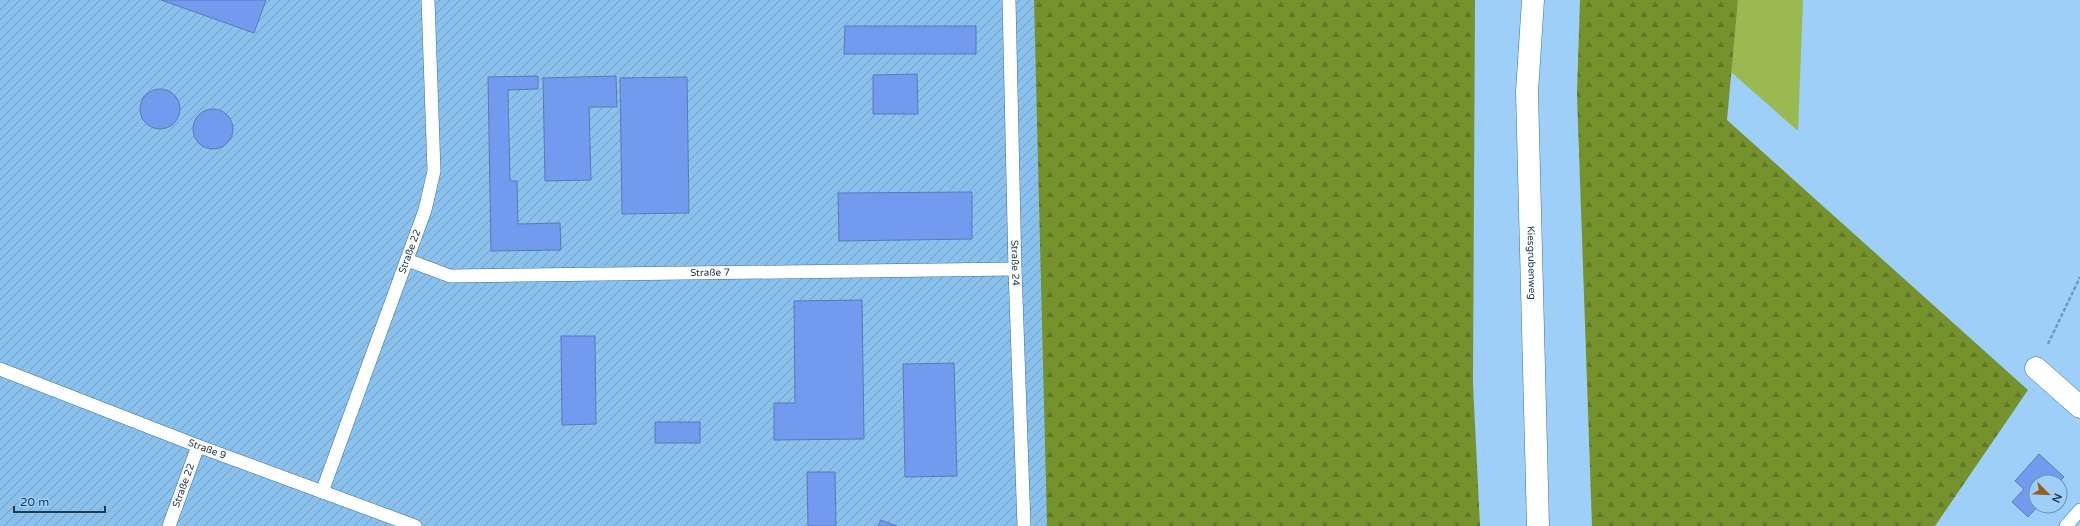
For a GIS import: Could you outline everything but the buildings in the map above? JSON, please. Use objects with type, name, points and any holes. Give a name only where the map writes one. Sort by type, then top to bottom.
[{"type":"main road","name":"Kiesgrubenweg","points":[[1533,0],[1527,92],[1538,526]]},
{"type":"main road","points":[[2036,368],[2080,407]]},
{"type":"lane","name":"Straße 22","points":[[322,492],[425,210],[434,171],[428,0]]},
{"type":"lane","name":"Straße 24","points":[[1009,0],[1015,269],[1024,526]]},
{"type":"lane","name":"Straße 7","points":[[407,260],[450,276],[1015,269]]},
{"type":"lane","name":"Straße 9","points":[[0,369],[198,446],[415,526]]},
{"type":"lane","name":"Straße 22","points":[[169,526],[198,446]]},
{"type":"lane","points":[[2066,526],[2080,510]]},
{"type":"path","points":[[2036,368],[2080,277]]},
{"type":"shaded area","points":[[0,0],[1238,0],[1280,526],[0,526]]},
{"type":"green space","points":[[1034,0],[1475,0],[1473,384],[1480,526],[1047,526]]},
{"type":"green space","points":[[1580,0],[1738,0],[1727,120],[2028,390],[1935,526],[1592,526],[1577,94]]},
{"type":"green space","points":[[1738,0],[1803,0],[1798,131],[1731,72]]}]
